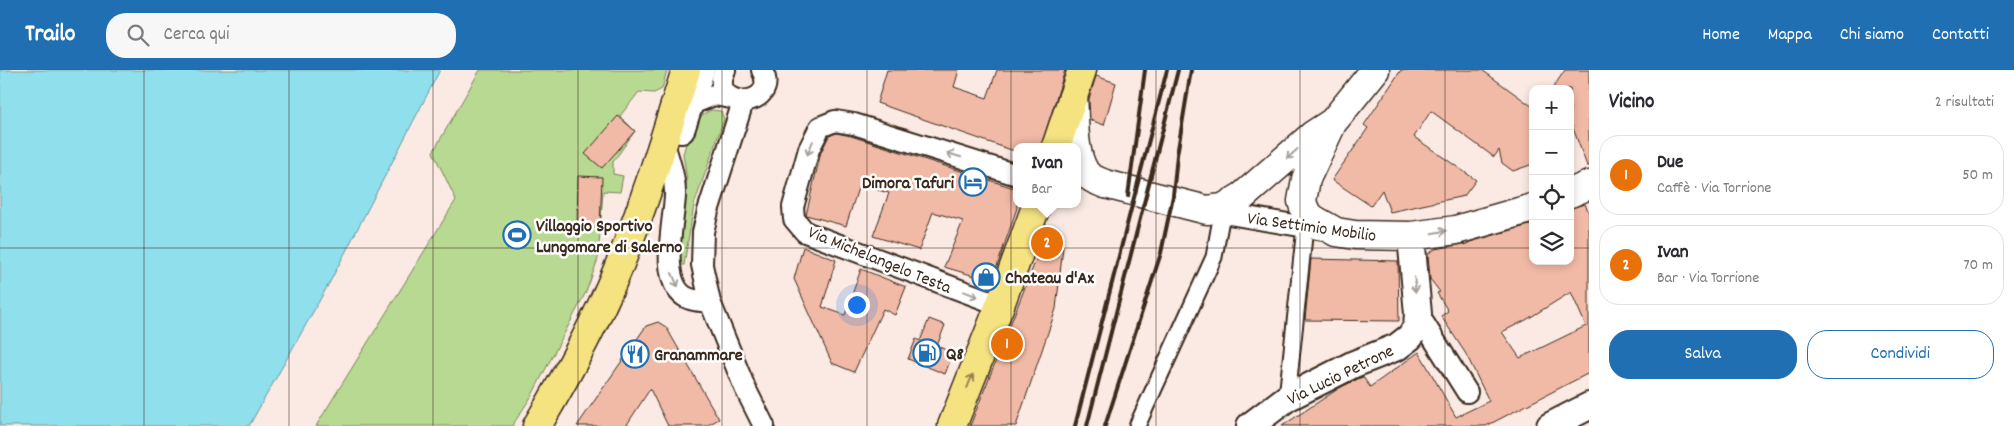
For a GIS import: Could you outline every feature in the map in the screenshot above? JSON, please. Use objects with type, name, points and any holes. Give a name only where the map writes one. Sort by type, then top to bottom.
[{"type":"main road","points":[[550,425],[586,336],[617,272],[666,152],[686,70]]},
{"type":"main road","points":[[1057,143],[1082,70]]},
{"type":"main road","points":[[1336,232],[1312,219],[1306,211],[1302,200],[1306,179],[1333,122],[1375,70]]},
{"type":"main road","name":"Via Settimio Mobilio","points":[[1073,97],[1077,143]]},
{"type":"main road","points":[[1213,210],[1243,196],[1313,135],[1333,122]]},
{"type":"main road","name":"Via Settimio Mobilio","points":[[1081,162],[1090,176],[1105,184]]},
{"type":"main road","name":"Via Settimio Mobilio","points":[[1081,185],[1105,184],[1213,210]]},
{"type":"main road","points":[[1574,191],[1589,185]]},
{"type":"main road","points":[[952,426],[1000,305],[1036,208]]},
{"type":"main road","name":"Via Settimio Mobilio","points":[[1336,232],[1356,235],[1411,236],[1456,230],[1529,209]]},
{"type":"street","points":[[701,70],[689,106],[666,152],[676,196],[671,232],[671,272],[684,296],[694,300],[710,302]]},
{"type":"street","points":[[725,70],[722,79],[723,86],[737,100]]},
{"type":"street","points":[[689,106],[714,95],[750,101],[761,93],[765,80],[762,70]]},
{"type":"street","points":[[737,100],[703,232],[702,265],[710,302],[764,426]]},
{"type":"street","name":"Via Michelangelo Testa","points":[[1000,305],[805,232],[794,219],[793,207],[809,149],[820,127],[835,121],[854,124],[1013,174]]},
{"type":"street","points":[[1137,426],[1214,257],[1213,210]]},
{"type":"street","name":"Via Settimio Mobilio","points":[[1213,210],[1305,228],[1336,232]]},
{"type":"street","points":[[1287,398],[1305,228]]},
{"type":"street","name":"Via Lucio Petrone","points":[[1250,426],[1287,398],[1354,364],[1397,347],[1410,337],[1417,326],[1418,314],[1411,236]]},
{"type":"street","name":"Via Lucio Petrone","points":[[1418,314],[1467,392]]},
{"type":"street","points":[[1550,426],[1589,406]]},
{"type":"green space","name":"Villaggio Sportivo Lungomare di Salerno","points":[[480,70],[667,70],[662,89],[654,93],[639,92],[620,116],[635,131],[613,162],[613,174],[623,176],[620,192],[603,191],[598,259],[586,292],[531,397],[512,426],[316,426],[456,200],[433,152]]},
{"type":"green space","points":[[711,110],[721,111],[724,119],[694,205],[684,265],[678,265],[679,229],[687,180],[683,154],[693,120]]},
{"type":"water","points":[[0,70],[440,70],[331,280],[249,426],[0,426]]},
{"type":"building","points":[[887,70],[959,70],[954,87],[987,98],[997,70],[1065,70],[1042,143],[1013,143],[1013,151],[877,103]]},
{"type":"building","points":[[1401,70],[1482,70],[1529,104],[1529,165],[1513,171],[1502,163],[1499,150],[1494,157],[1431,111],[1414,137],[1476,180],[1464,196],[1390,212],[1382,190],[1371,206],[1332,180],[1368,128],[1364,125]]},
{"type":"building","points":[[1565,70],[1589,70],[1589,166],[1587,166],[1574,131],[1574,85],[1555,85]]},
{"type":"building","points":[[1096,76],[1116,83],[1104,125],[1090,120],[1089,99]]},
{"type":"building","points":[[618,116],[635,131],[602,168],[585,154]]},
{"type":"building","points":[[836,133],[851,136],[1013,188],[1013,208],[1017,208],[992,281],[944,267],[963,221],[933,212],[919,250],[873,236],[889,193],[859,185],[846,226],[806,215],[821,152],[829,136]]},
{"type":"building","points":[[578,176],[602,177],[600,227],[577,226]]},
{"type":"building","points":[[1585,204],[1589,213],[1589,373],[1486,426],[1282,426],[1341,387],[1360,378],[1363,377],[1370,387],[1419,352],[1456,417],[1489,401],[1466,354],[1441,316],[1448,311],[1437,293],[1440,292],[1430,279],[1428,254],[1435,249],[1465,245],[1529,225],[1529,265],[1574,265],[1574,207]],"holes":[[[1571,292],[1586,326],[1520,358],[1502,332],[1526,320]]]},
{"type":"building","points":[[1045,237],[1063,247],[1056,309],[1016,426],[970,426]]},
{"type":"building","points":[[803,247],[836,260],[822,307],[845,315],[861,269],[906,287],[895,315],[883,309],[854,372],[832,363],[794,279]]},
{"type":"building","points":[[1311,259],[1398,261],[1399,321],[1305,320]]},
{"type":"building","points":[[929,319],[945,325],[937,346],[953,353],[945,374],[908,359],[916,339],[920,341]]},
{"type":"building","points":[[658,322],[666,327],[719,419],[706,426],[668,426],[650,389],[626,426],[577,426],[646,326]]},
{"type":"railway","points":[[1128,196],[1145,70]]},
{"type":"railway","points":[[1075,426],[1167,70]]},
{"type":"railway","points":[[1087,426],[1178,70]]},
{"type":"railway","points":[[1105,426],[1161,253],[1173,196],[1177,155],[1191,70]]},
{"type":"place","name":"Dimora Tafuri","points":[[973,182]]},
{"type":"place","name":"Villaggio Sportivo Lungomare di Salerno","points":[[517,235]]},
{"type":"place","name":"Ivan","points":[[1047,243]]},
{"type":"place","name":"Chateau d'Ax","points":[[986,277]]},
{"type":"place","name":"Due","points":[[1007,344]]},
{"type":"place","name":"Q8","points":[[927,353]]},
{"type":"place","name":"Granammare","points":[[635,354]]}]
